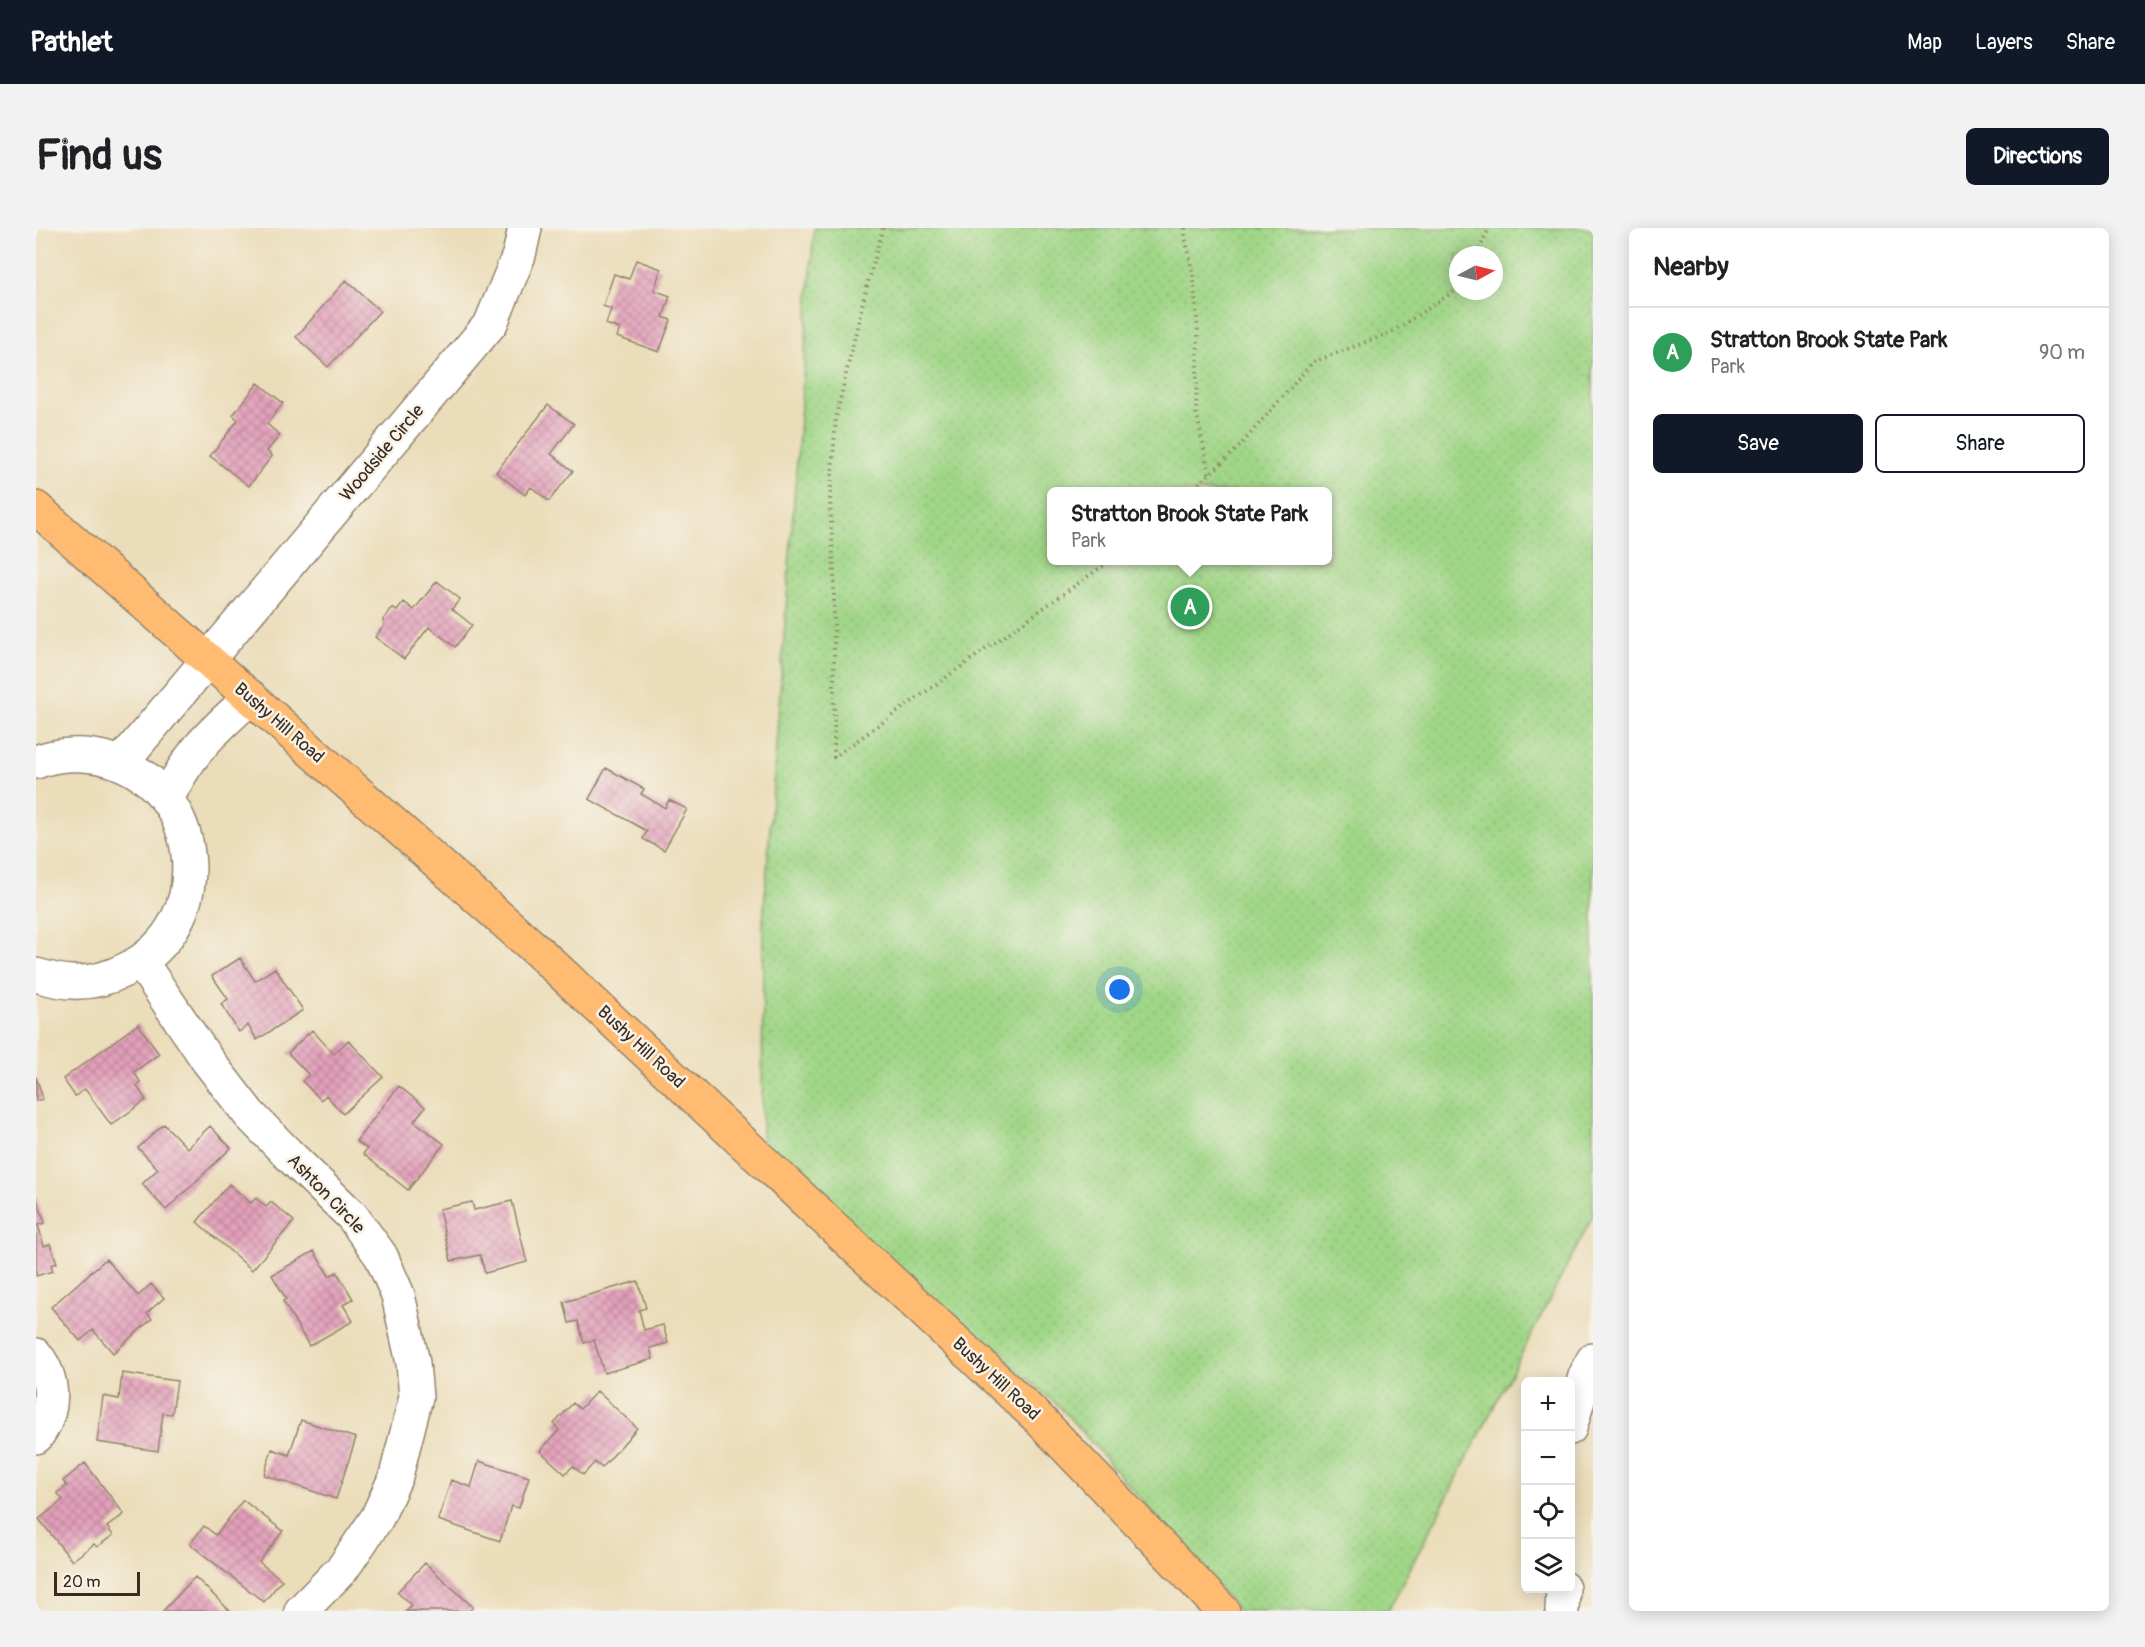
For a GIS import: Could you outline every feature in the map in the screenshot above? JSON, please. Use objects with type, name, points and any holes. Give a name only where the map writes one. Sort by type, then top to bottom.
[{"type":"main road","name":"Bushy Hill Road","points":[[36,508],[540,953],[1038,1418],[1223,1611]]},
{"type":"street","name":"Woodside Circle","points":[[121,763],[491,323],[519,255],[525,228]]},
{"type":"street","points":[[167,799],[180,772],[194,753],[215,729],[251,697]]},
{"type":"street","points":[[36,762],[70,754],[96,756],[121,763],[146,778],[167,799],[184,831],[190,868],[185,904],[168,937],[141,962],[108,978],[72,982],[36,975]]},
{"type":"street","name":"Ashton Circle","points":[[141,962],[208,1061],[249,1113],[286,1153],[352,1216],[381,1256],[398,1295],[412,1363],[416,1396],[396,1476],[377,1518],[343,1568],[301,1611]]},
{"type":"street","points":[[36,1355],[43,1364],[50,1384],[51,1399],[49,1414],[36,1437]]},
{"type":"street","points":[[1575,1411],[1585,1376],[1593,1360]]},
{"type":"street","points":[[1562,1611],[1563,1593]]},
{"type":"path","points":[[883,228],[836,417],[830,502],[834,572],[834,757],[1105,565]]},
{"type":"path","points":[[1185,228],[1193,274],[1198,332],[1196,411],[1209,474]]},
{"type":"path","points":[[1481,246],[1489,228]]},
{"type":"path","points":[[1195,487],[1239,447],[1313,362],[1390,333],[1449,296]]},
{"type":"green space","points":[[814,228],[1593,228],[1593,1216],[1388,1611],[1239,1611],[1061,1408],[975,1333],[875,1256],[762,1142],[763,923]]},
{"type":"building","points":[[636,260],[661,269],[654,290],[670,296],[663,317],[671,320],[659,352],[617,337],[620,329],[606,324],[611,309],[603,306],[614,274],[629,279]]},
{"type":"building","points":[[346,280],[380,311],[328,367],[296,337]]},
{"type":"building","points":[[258,383],[283,403],[267,424],[280,435],[267,451],[272,456],[249,486],[210,456],[238,420],[233,415]]},
{"type":"building","points":[[548,405],[574,424],[551,454],[573,471],[549,501],[531,487],[525,495],[496,472]]},
{"type":"building","points":[[437,581],[460,599],[452,609],[472,625],[455,647],[429,627],[404,659],[375,637],[384,626],[383,620],[392,608],[397,611],[404,602],[414,610]]},
{"type":"building","points":[[606,768],[644,789],[641,794],[665,808],[669,800],[687,809],[664,850],[643,839],[647,831],[589,799]]},
{"type":"building","points":[[240,958],[255,981],[275,968],[303,1010],[257,1040],[248,1025],[239,1032],[221,1004],[228,999],[212,976]]},
{"type":"building","points":[[138,1024],[159,1054],[134,1072],[141,1083],[137,1086],[146,1100],[111,1125],[85,1089],[75,1096],[63,1079]]},
{"type":"building","points":[[312,1030],[334,1054],[348,1040],[383,1077],[343,1114],[326,1095],[321,1100],[302,1081],[309,1075],[288,1053]]},
{"type":"building","points":[[36,1077],[43,1099],[36,1101]]},
{"type":"building","points":[[399,1086],[425,1107],[414,1121],[444,1144],[408,1190],[363,1154],[367,1149],[356,1141]]},
{"type":"building","points":[[164,1124],[187,1148],[210,1126],[231,1148],[166,1210],[142,1184],[158,1169],[138,1148]]},
{"type":"building","points":[[229,1184],[251,1203],[256,1198],[266,1207],[271,1202],[294,1221],[252,1270],[197,1222]]},
{"type":"building","points":[[36,1196],[45,1223],[38,1225],[44,1246],[50,1244],[57,1263],[51,1265],[53,1271],[36,1276]]},
{"type":"building","points":[[512,1201],[527,1262],[485,1273],[480,1255],[451,1261],[439,1209],[472,1202],[474,1210]]},
{"type":"building","points":[[314,1251],[329,1276],[337,1272],[353,1299],[343,1305],[353,1321],[309,1346],[283,1301],[286,1299],[272,1275]]},
{"type":"building","points":[[106,1259],[138,1296],[151,1284],[164,1298],[147,1313],[152,1319],[113,1353],[93,1330],[80,1341],[51,1307]]},
{"type":"building","points":[[638,1281],[646,1308],[639,1310],[644,1330],[663,1325],[668,1343],[650,1348],[653,1359],[604,1373],[594,1340],[584,1343],[578,1321],[569,1323],[564,1302]]},
{"type":"building","points":[[122,1373],[177,1381],[172,1414],[163,1413],[158,1451],[97,1442],[103,1396],[119,1399]]},
{"type":"building","points":[[597,1391],[637,1428],[602,1468],[595,1462],[583,1475],[573,1466],[565,1474],[540,1451],[559,1430],[554,1424],[573,1403],[580,1409]]},
{"type":"building","points":[[301,1420],[356,1438],[336,1499],[264,1475],[272,1449],[289,1455]]},
{"type":"building","points":[[479,1461],[529,1477],[519,1508],[511,1506],[500,1541],[438,1520],[451,1480],[471,1487]]},
{"type":"building","points":[[85,1463],[124,1514],[107,1527],[113,1535],[97,1547],[94,1544],[72,1561],[39,1519],[63,1500],[57,1493],[67,1486],[63,1481]]},
{"type":"building","points":[[243,1500],[283,1531],[259,1562],[282,1580],[264,1602],[190,1544],[204,1526],[216,1535]]},
{"type":"building","points":[[425,1563],[473,1607],[469,1611],[406,1611],[411,1605],[397,1592]]},
{"type":"building","points":[[195,1577],[230,1611],[163,1611]]},
{"type":"place","name":"Stratton Brook State Park","points":[[1190,607]]}]
